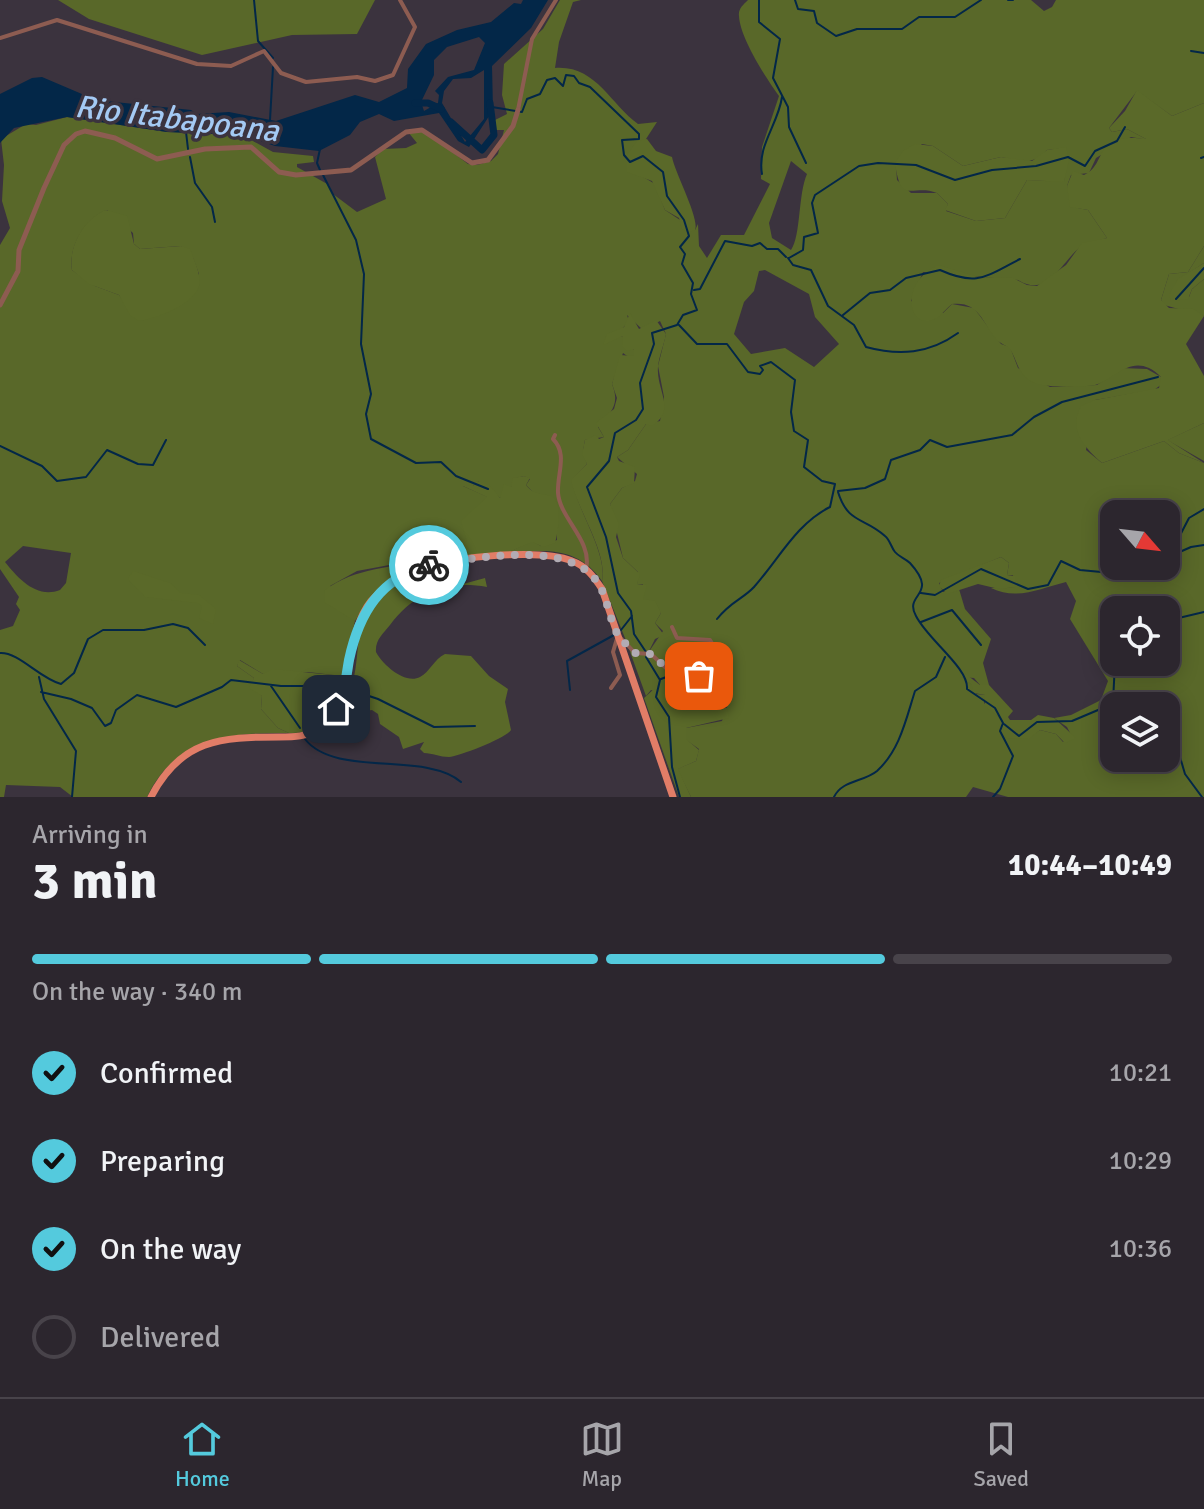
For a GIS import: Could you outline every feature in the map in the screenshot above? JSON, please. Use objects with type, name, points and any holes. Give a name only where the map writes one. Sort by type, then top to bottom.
[{"type":"main road","points":[[151,797],[177,762],[212,741],[229,737],[297,737],[321,726],[339,702],[364,612],[383,588],[403,575],[429,565],[515,556],[568,559],[586,569],[602,589],[671,795]]},
{"type":"street","points":[[0,38],[57,20],[146,50],[223,67],[264,51],[281,73],[306,82],[357,77],[383,81],[398,67],[415,27],[400,0]]},
{"type":"street","points":[[0,305],[18,271],[19,250],[44,188],[64,145],[76,134],[85,131],[115,138],[157,159],[205,149],[251,147],[279,172],[296,175],[351,170],[406,132],[422,130],[472,163],[488,160],[513,126],[532,39],[556,0]]},
{"type":"street","points":[[555,435],[553,439],[561,447],[562,456],[558,475],[560,505],[587,554],[586,569]]},
{"type":"street","points":[[618,635],[635,653],[651,654],[666,668],[699,676],[714,668],[719,655],[710,640],[677,638],[672,627]]},
{"type":"street","points":[[611,688],[620,675],[613,652],[618,635]]},
{"type":"green space","points":[[58,0],[375,0],[357,34],[292,35],[202,55],[89,19]]},
{"type":"green space","points":[[560,0],[581,0],[573,2],[559,42],[555,68],[569,69],[592,79],[638,124],[657,122],[646,139],[640,175],[655,184],[665,210],[695,230],[698,224],[699,246],[707,258],[721,235],[744,235],[770,184],[761,179],[762,147],[779,96],[754,58],[740,25],[739,11],[748,0],[1031,0],[1044,11],[1052,7],[1056,0],[1204,0],[1204,103],[1172,116],[1137,91],[1109,128],[1112,132],[1127,129],[1148,140],[1131,137],[1096,158],[1089,173],[1071,175],[1067,186],[1078,208],[1088,210],[1107,238],[1081,247],[1052,278],[1037,285],[1018,280],[923,272],[911,301],[943,313],[952,304],[974,308],[1001,344],[1010,347],[1018,368],[1050,387],[1097,385],[1121,368],[1147,369],[1161,377],[1162,384],[1154,390],[1095,400],[1086,450],[1102,463],[1164,441],[1179,453],[1204,463],[1204,797],[1008,797],[973,787],[966,797],[691,797],[677,769],[696,761],[699,749],[686,740],[686,728],[722,721],[727,707],[680,701],[651,690],[646,696],[629,649],[648,653],[663,631],[655,623],[661,613],[642,599],[643,584],[637,584],[638,572],[623,558],[610,504],[622,488],[635,481],[637,474],[617,457],[628,450],[646,424],[660,421],[664,397],[658,366],[666,334],[660,321],[643,330],[627,315],[629,321],[614,338],[623,336],[623,343],[635,350],[634,356],[630,358],[623,353],[612,384],[615,402],[598,427],[604,437],[585,440],[583,451],[587,464],[572,480],[601,558],[602,581],[592,569],[570,555],[531,551],[502,555],[532,541],[541,546],[557,540],[555,501],[535,494],[526,485],[530,479],[524,476],[513,479],[513,485],[500,498],[478,481],[473,486],[463,486],[488,497],[467,517],[467,542],[450,543],[447,552],[430,549],[427,558],[357,571],[330,586],[355,621],[342,676],[308,672],[263,674],[240,660],[237,666],[254,678],[253,683],[262,696],[261,709],[278,728],[289,733],[246,734],[207,742],[173,762],[147,797],[73,797],[60,787],[6,785],[4,797],[0,797],[0,630],[13,626],[20,610],[16,604],[19,597],[0,569],[0,245],[10,228],[2,201],[4,165],[1,139],[26,124],[36,125],[67,117],[167,132],[242,135],[273,152],[313,156],[314,162],[297,164],[297,167],[329,185],[333,194],[357,212],[386,199],[375,157],[383,149],[406,148],[417,143],[408,132],[426,132],[468,164],[491,161],[498,154],[504,130],[493,130],[495,120],[507,114],[502,95],[504,64],[543,29]],"holes":[[[922,144],[933,146],[963,166],[1001,157],[1026,162],[1039,158],[1047,150],[1066,148],[1064,181],[1027,180],[1005,218],[976,221],[946,211],[948,204],[937,193],[911,193],[897,180],[896,166]],[[791,161],[807,174],[791,250],[772,238],[769,223]],[[107,210],[133,233],[134,244],[140,249],[181,246],[193,258],[199,274],[178,301],[164,310],[130,309],[119,295],[95,286],[72,270],[71,261],[80,234]],[[765,270],[809,294],[815,317],[839,344],[814,367],[785,348],[751,354],[734,334],[744,302],[754,291],[759,271]],[[23,546],[71,553],[66,583],[60,590],[51,592],[28,585],[5,562]],[[1001,557],[1009,563],[1007,575],[1013,575],[1014,587],[991,588],[1001,592],[1029,592],[1066,582],[1076,601],[1070,619],[1100,668],[1100,596],[1180,596],[1180,676],[1105,676],[1108,681],[1104,692],[1180,692],[1180,772],[1100,772],[1100,700],[1071,715],[1054,718],[1067,727],[1071,735],[1063,742],[1056,734],[1040,730],[1027,738],[999,731],[1002,720],[984,703],[986,695],[976,694],[973,685],[962,677],[974,678],[980,685],[989,685],[983,663],[991,639],[965,609],[959,589],[943,592],[939,583]]]},
{"type":"green space","points":[[1137,90],[1172,116],[1204,103],[1204,246],[1188,272],[1169,274],[1161,300],[1169,308],[1193,309],[1204,316],[1186,344],[1204,376],[1204,423],[1168,440],[1204,463],[1179,453],[1164,441],[1102,463],[1080,438],[1076,423],[1081,406],[1095,400],[1159,388],[1161,377],[1151,369],[1133,366],[1095,385],[1040,385],[1025,377],[1010,349],[996,339],[974,309],[952,304],[937,318],[927,321],[919,319],[912,304],[917,283],[938,265],[978,277],[1013,278],[1037,286],[1066,265],[1082,243],[1107,238],[1088,210],[1070,207],[1067,186],[1073,171],[1084,175],[1091,170],[1103,151],[1116,140],[1146,139],[1127,129],[1112,132],[1109,128],[1125,111]]},
{"type":"green space","points":[[647,139],[656,151],[672,157],[694,216],[695,230],[689,232],[682,229],[679,218],[665,210],[652,181],[627,172],[627,155],[637,141]]},
{"type":"green space","points":[[915,144],[933,146],[963,166],[1001,157],[1032,161],[1047,150],[1066,147],[1069,160],[1064,182],[1027,180],[1005,218],[976,221],[945,210],[948,204],[937,193],[904,189],[895,163],[903,151]]},
{"type":"green space","points":[[106,210],[127,216],[134,244],[140,249],[181,246],[190,249],[200,282],[190,299],[164,314],[139,321],[130,315],[119,295],[89,284],[72,270],[71,261],[79,234],[91,220]]},
{"type":"green space","points":[[1204,246],[1204,263],[1180,279],[1189,297],[1192,289],[1204,279],[1204,316],[1164,305],[1161,300],[1169,274],[1188,272]]},
{"type":"green space","points":[[1204,263],[1204,279],[1192,289],[1188,299],[1171,301],[1169,295],[1178,279]]},
{"type":"green space","points":[[630,313],[639,329],[656,320],[666,334],[658,367],[664,399],[663,413],[652,426],[646,424],[628,450],[617,457],[619,461],[635,467],[634,483],[622,488],[610,504],[619,524],[616,537],[623,558],[640,574],[637,584],[647,585],[643,599],[655,601],[661,613],[655,623],[664,635],[655,639],[648,653],[636,654],[627,643],[602,581],[601,557],[571,480],[587,464],[582,454],[585,440],[596,435],[599,439],[604,437],[596,423],[614,409],[617,398],[612,384],[620,355],[634,356],[634,349],[627,351],[622,346],[623,336],[603,345],[607,334],[624,327]]},
{"type":"green space","points":[[1204,423],[1204,461],[1167,440]]},
{"type":"green space","points":[[513,478],[530,478],[526,485],[530,489],[551,496],[556,502],[559,520],[555,543],[543,547],[532,542],[502,555],[426,564],[369,600],[355,621],[324,602],[325,590],[337,582],[426,558],[426,552],[435,548],[448,552],[456,537],[467,542],[461,521],[487,497],[463,486],[482,482],[500,498],[504,484],[511,487]]},
{"type":"green space","points":[[1001,557],[1009,563],[1007,575],[1015,576],[1015,587],[999,589],[978,584],[947,594],[939,586],[941,580]]},
{"type":"green space","points":[[133,571],[170,583],[181,593],[199,595],[216,609],[213,624],[199,618],[202,606],[198,603],[145,597],[128,579]]},
{"type":"green space","points":[[461,576],[465,578],[463,584],[485,578],[487,587],[458,585],[421,597],[410,604],[382,634],[376,652],[395,672],[414,679],[423,675],[445,654],[471,656],[489,676],[508,689],[505,702],[511,730],[482,746],[449,757],[424,753],[420,749],[424,742],[403,749],[399,737],[380,724],[378,714],[372,710],[349,714],[341,724],[328,724],[347,699],[353,681],[360,633],[372,604],[385,590],[406,577],[418,582],[429,578],[431,580],[422,584],[424,587],[439,578],[436,587]]},
{"type":"green space","points":[[239,660],[263,674],[273,669],[342,676],[326,716],[311,729],[289,733],[278,728],[261,709],[262,696],[249,688],[254,678],[237,666]]},
{"type":"green space","points":[[963,672],[980,685],[989,685],[1013,711],[1008,717],[1010,720],[1031,720],[1038,715],[1054,718],[1076,738],[1065,743],[1056,734],[1040,730],[1029,739],[1007,738],[999,731],[1000,718],[985,706],[985,695],[974,693],[972,685],[959,675]]},
{"type":"green space","points":[[654,689],[680,701],[727,708],[729,718],[686,728],[686,739],[699,750],[696,761],[678,769],[691,797],[679,797],[644,698]]},
{"type":"water","name":"Rio Itabapoana","points":[[523,0],[548,0],[531,28],[492,66],[493,110],[469,147],[458,141],[439,113],[394,121],[379,114],[360,122],[350,135],[319,151],[275,146],[242,135],[167,132],[67,117],[14,128],[0,143],[0,94],[32,78],[42,77],[96,100],[191,110],[197,114],[229,112],[276,121],[355,95],[379,102],[407,88],[408,69],[426,44],[457,30],[491,22],[514,3],[521,4]],"holes":[[[479,37],[485,43],[474,70],[448,77],[435,91],[439,95],[438,103],[424,111],[421,102],[434,75],[434,60],[447,47]],[[484,70],[484,119],[465,142],[442,103],[444,91],[453,79],[471,78]]]},
{"type":"waterway","points":[[254,0],[258,41],[273,58]]},
{"type":"waterway","points":[[759,0],[759,22],[780,39],[773,78],[788,107],[789,127],[806,163]]},
{"type":"waterway","points":[[795,0],[798,9],[814,11],[817,23],[836,36],[857,29],[902,29],[919,17],[955,17],[981,0]]},
{"type":"waterway","points":[[1008,0],[1013,0]]},
{"type":"waterway","points":[[1191,51],[1204,53]]},
{"type":"waterway","points":[[270,120],[273,67]]},
{"type":"waterway","points":[[492,107],[522,112],[527,99],[540,94],[547,80],[555,78],[563,86],[566,75],[574,76],[579,83],[590,87],[639,134],[639,139],[622,140],[624,155],[630,162],[643,156],[663,172],[667,196],[684,220],[689,236],[680,247],[685,254],[682,264],[693,283],[691,294],[697,310],[683,315],[677,325],[652,333],[654,344],[640,383],[643,409],[636,420],[615,433],[609,461],[587,487],[606,537],[618,593],[631,611],[634,634],[646,652]]},
{"type":"waterway","points":[[762,174],[762,154],[782,97]]},
{"type":"waterway","name":"Rio Itabapoana","points":[[415,103],[428,103],[441,109]]},
{"type":"waterway","name":"Rio Itabapoana","points":[[451,122],[482,150],[494,135],[490,103]]},
{"type":"waterway","points":[[789,258],[803,250],[804,237],[818,233],[812,203],[815,195],[859,166],[878,163],[916,165],[955,180],[992,170],[1036,166],[1068,157],[1085,166],[1095,151],[1117,141],[1125,127]]},
{"type":"waterway","points":[[186,132],[188,149]]},
{"type":"waterway","points":[[320,149],[317,163],[320,170]]},
{"type":"waterway","points":[[190,157],[195,183],[212,207],[215,222]]},
{"type":"waterway","points":[[323,175],[356,240],[364,274],[361,344],[371,394],[366,414],[371,439],[416,463],[441,462],[456,476],[488,489]]},
{"type":"waterway","points":[[694,290],[700,289],[725,241],[752,246],[760,243],[767,249],[778,249],[786,257]]},
{"type":"waterway","points":[[788,258],[793,265],[811,270],[828,306],[854,325],[866,347],[890,352],[914,351],[936,345],[958,333]]},
{"type":"waterway","points":[[843,315],[870,293],[890,290],[906,278],[940,270],[964,278],[982,277],[1020,259]]},
{"type":"waterway","points":[[1176,299],[1204,268]]},
{"type":"waterway","points":[[679,325],[697,344],[727,344],[748,372],[760,374],[763,370],[760,366],[771,362],[795,380],[791,412],[794,431],[808,440],[804,467],[822,481],[835,484],[830,507],[807,523],[754,587],[717,619]]},
{"type":"waterway","points":[[838,491],[865,488],[885,479],[891,460],[920,450],[930,440],[947,447],[1012,435],[1034,417],[1062,402],[1158,377]]},
{"type":"waterway","points":[[0,446],[42,466],[57,481],[86,477],[107,450],[138,464],[153,465],[166,440]]},
{"type":"waterway","points":[[838,492],[847,510],[885,536],[895,552],[910,563],[918,574],[922,588],[914,603],[916,616],[962,672],[967,689],[995,708],[1003,723],[1000,731],[1013,756],[1000,789],[993,797]]},
{"type":"waterway","points":[[1180,535],[1189,518],[1204,509]]},
{"type":"waterway","points":[[1180,552],[1204,545]]},
{"type":"waterway","points":[[921,593],[935,595],[981,569],[1028,589],[1048,585],[1061,561],[1080,570],[1100,572]]},
{"type":"waterway","points":[[921,622],[952,610],[981,645]]},
{"type":"waterway","points":[[1180,618],[1204,612]]},
{"type":"waterway","points":[[621,630],[632,616]]},
{"type":"waterway","points":[[0,653],[14,657],[61,684],[74,673],[88,639],[103,630],[144,630],[173,624],[188,628],[205,645]]},
{"type":"waterway","points":[[570,690],[567,661],[614,635]]},
{"type":"waterway","points":[[707,644],[715,661]]},
{"type":"waterway","points":[[646,657],[660,680],[656,697],[669,717],[672,767],[680,797]]},
{"type":"waterway","points":[[834,797],[842,787],[872,775],[885,763],[901,734],[915,691],[936,677],[945,657]]},
{"type":"waterway","points":[[682,670],[702,672]]},
{"type":"waterway","points":[[661,679],[677,673]]},
{"type":"waterway","points":[[1114,676],[1114,692]]},
{"type":"waterway","points":[[39,677],[44,699],[76,751],[72,797]]},
{"type":"waterway","points":[[41,692],[92,708],[105,726],[111,723],[116,710],[137,695],[176,707],[231,680],[281,686],[329,686]]},
{"type":"waterway","points":[[271,686],[300,728]]},
{"type":"waterway","points":[[348,689],[378,699],[434,727],[475,726]]},
{"type":"waterway","points":[[1004,724],[1019,736],[1037,722],[1072,721],[1100,709]]},
{"type":"waterway","points":[[305,739],[319,751],[337,758],[426,768],[445,773],[461,782]]},
{"type":"waterway","points":[[1180,757],[1185,774],[1202,797]]},
{"type":"way so far","points":[[429,565],[501,557],[546,556],[576,562],[597,581],[618,635],[635,653],[651,654],[666,668],[699,676]]},
{"type":"route","points":[[336,709],[343,693],[355,636],[369,604],[391,582],[429,565]]}]
